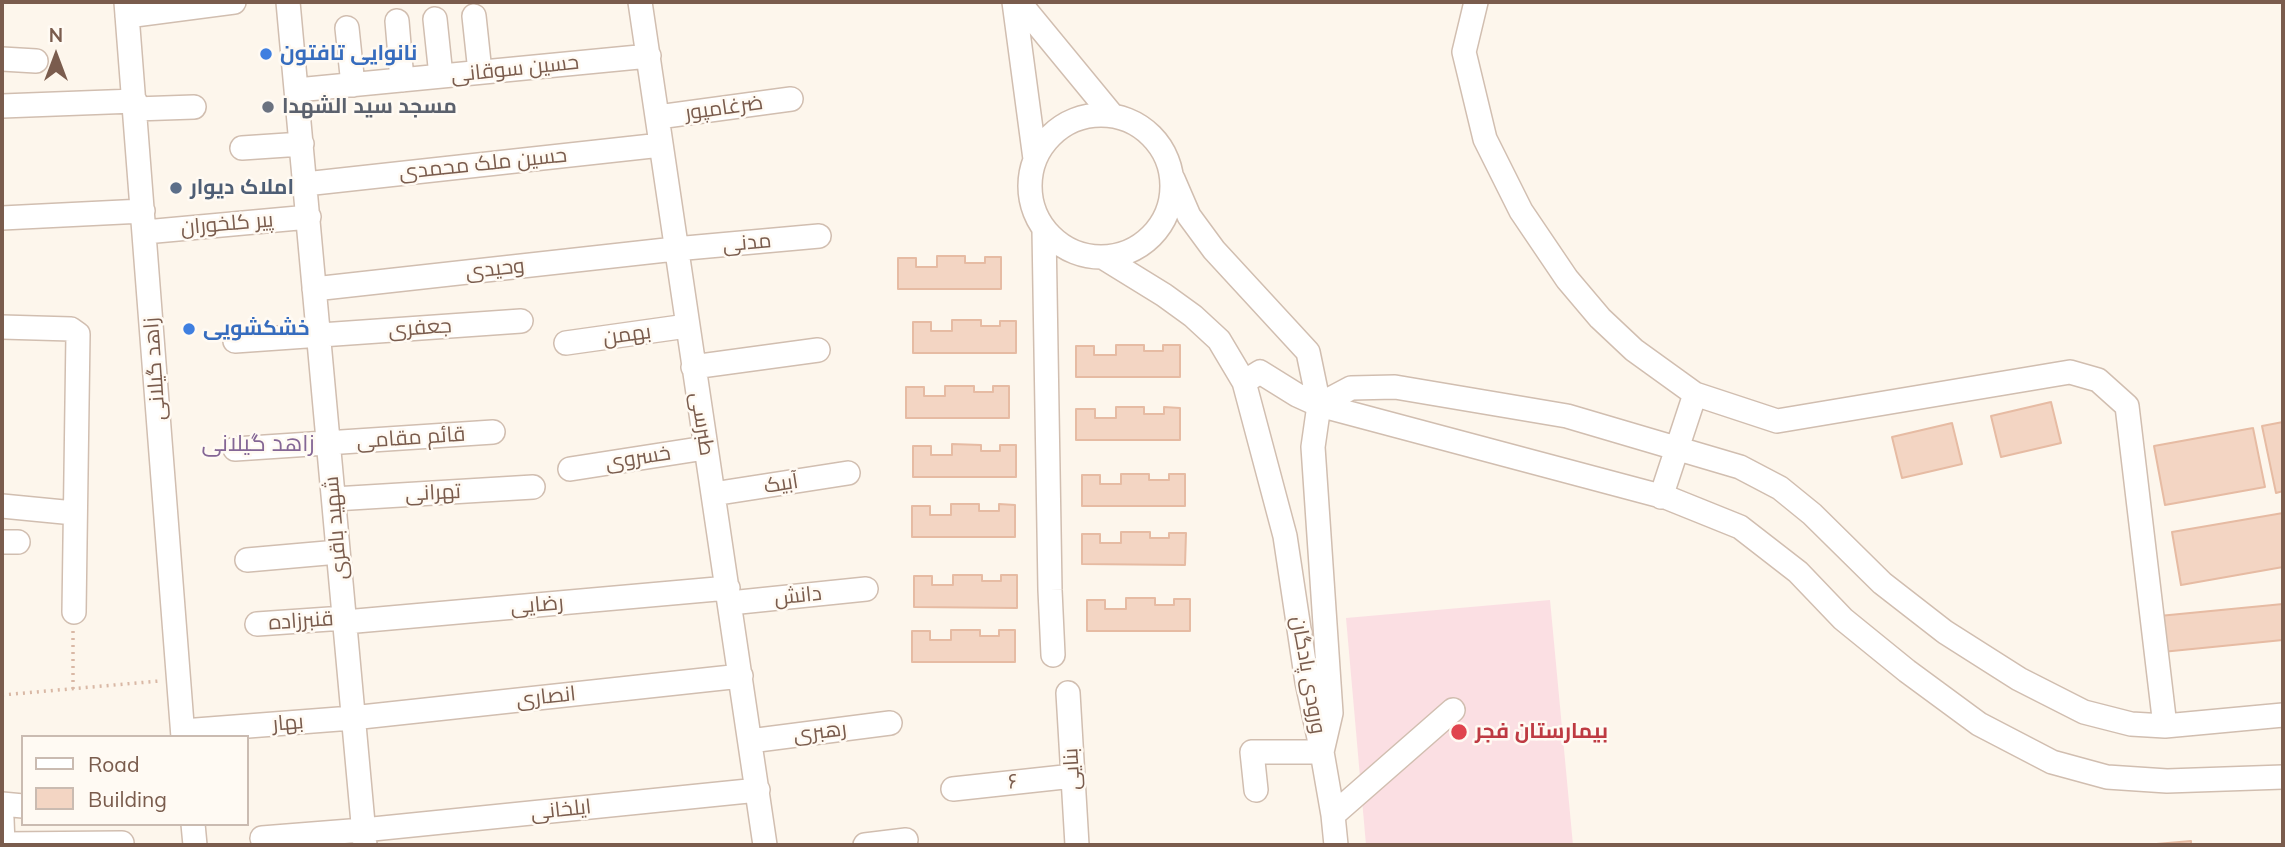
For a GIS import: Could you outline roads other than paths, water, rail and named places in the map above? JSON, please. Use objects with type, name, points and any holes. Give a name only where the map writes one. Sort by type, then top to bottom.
[{"type":"street","points":[[127,9],[234,2]]},
{"type":"street","name":"شهید باقری","points":[[288,2],[364,838]]},
{"type":"street","name":"طبرسی","points":[[640,2],[765,845]]},
{"type":"street","points":[[1017,2],[1112,116]]},
{"type":"street","points":[[1017,2],[1035,159]]},
{"type":"street","points":[[1476,2],[1464,51],[1485,139],[1521,211],[1567,279],[1600,318],[1634,351],[1695,394],[1777,421],[2070,372],[2098,380],[2127,406],[2165,726]]},
{"type":"street","name":"زاهد گیلانی","points":[[127,9],[183,734]]},
{"type":"street","points":[[474,16],[480,72]]},
{"type":"street","points":[[435,19],[441,76]]},
{"type":"street","points":[[397,22],[402,80]]},
{"type":"street","points":[[347,28],[353,85]]},
{"type":"street","name":"حسین سوقانی","points":[[297,90],[649,56]]},
{"type":"street","points":[[2,59],[36,61]]},
{"type":"street","name":"ضرغامپور","points":[[658,117],[791,99]]},
{"type":"street","points":[[2,106],[194,107]]},
{"type":"street","points":[[1088,116],[1112,116],[1135,122],[1153,137],[1167,156],[1173,179],[1172,202],[1163,224],[1147,242],[1127,253],[1104,258],[1082,256],[1061,246],[1044,230],[1033,208],[1029,184],[1035,159],[1047,139],[1066,124],[1088,116]]},
{"type":"street","points":[[242,148],[302,144]]},
{"type":"street","name":"حسین ملک محمدی","points":[[305,184],[661,145]]},
{"type":"street","name":"ورودی پادگان","points":[[1173,179],[1189,216],[1214,250],[1308,352],[1319,405],[1313,447],[1331,713],[1322,752]]},
{"type":"street","name":"پیر کلخوران","points":[[2,218],[144,222],[309,217]]},
{"type":"street","points":[[1044,230],[1053,655]]},
{"type":"street","name":"مدنی","points":[[675,249],[818,236]]},
{"type":"street","name":"وحیدی","points":[[314,289],[675,249]]},
{"type":"street","name":"ورودی پادگان","points":[[1104,258],[1164,295],[1219,340],[1244,382],[1285,536],[1307,682],[1322,752]]},
{"type":"street","name":"جعفری","points":[[235,341],[522,321]]},
{"type":"street","name":"بهمن","points":[[566,344],[687,326]]},
{"type":"street","points":[[2,327],[71,329],[78,334],[74,612]]},
{"type":"street","points":[[693,367],[818,351]]},
{"type":"street","points":[[1244,382],[1261,372],[1297,395],[1319,405],[1661,497],[1740,527],[1798,572],[1843,619],[1907,671],[1979,724],[2052,762],[2107,777],[2167,781],[2283,777]]},
{"type":"street","points":[[1319,405],[1350,388],[1395,387],[1567,416],[1740,467],[1780,488],[1812,514],[1882,583],[1945,632],[2018,679],[2084,712],[2131,724],[2165,726],[2283,715]]},
{"type":"street","points":[[1661,497],[1695,394]]},
{"type":"street","name":"قائم مقامی","points":[[235,449],[493,432]]},
{"type":"street","name":"خسروی","points":[[570,469],[705,448]]},
{"type":"street","name":"آبیک","points":[[713,494],[848,473]]},
{"type":"street","name":"تهرانی","points":[[334,499],[533,488]]},
{"type":"street","points":[[2,506],[74,513]]},
{"type":"street","points":[[247,560],[338,552]]},
{"type":"street","name":"دانش","points":[[729,595],[866,589]]},
{"type":"street","name":"رضایی","points":[[345,620],[729,595]]},
{"type":"street","name":"قنبرزاده","points":[[257,624],[345,620]]},
{"type":"street","name":"انصاری","points":[[352,718],[741,676]]},
{"type":"street","name":"بنایی","points":[[1068,693],[1077,845]]},
{"type":"street","points":[[1333,815],[1453,710]]},
{"type":"street","name":"بهار","points":[[183,734],[352,718]]},
{"type":"street","name":"رهبری","points":[[750,741],[890,723]]},
{"type":"street","points":[[1256,790],[1252,752],[1322,752],[1336,845]]},
{"type":"street","name":"۶","points":[[953,789],[1073,776]]},
{"type":"street","name":"ایلخانی","points":[[262,838],[364,838],[758,790]]},
{"type":"street","points":[[2,804],[21,806]]},
{"type":"street","points":[[2,819],[3,845],[122,843]]},
{"type":"street","points":[[192,826],[195,845]]},
{"type":"street","points":[[865,845],[906,840]]},
{"type":"place","name":"نانوایی تافتون","points":[[266,54]]},
{"type":"place","name":"مسجد سید الشهدا","points":[[268,107]]},
{"type":"place","name":"املاک دیوار","points":[[176,188]]},
{"type":"place","name":"خشکشویی","points":[[189,329]]},
{"type":"place","name":"بیمارستان فجر","points":[[1459,732]]},
{"type":"district","name":"زاهد گیلانی","points":[[258,444]]}]
